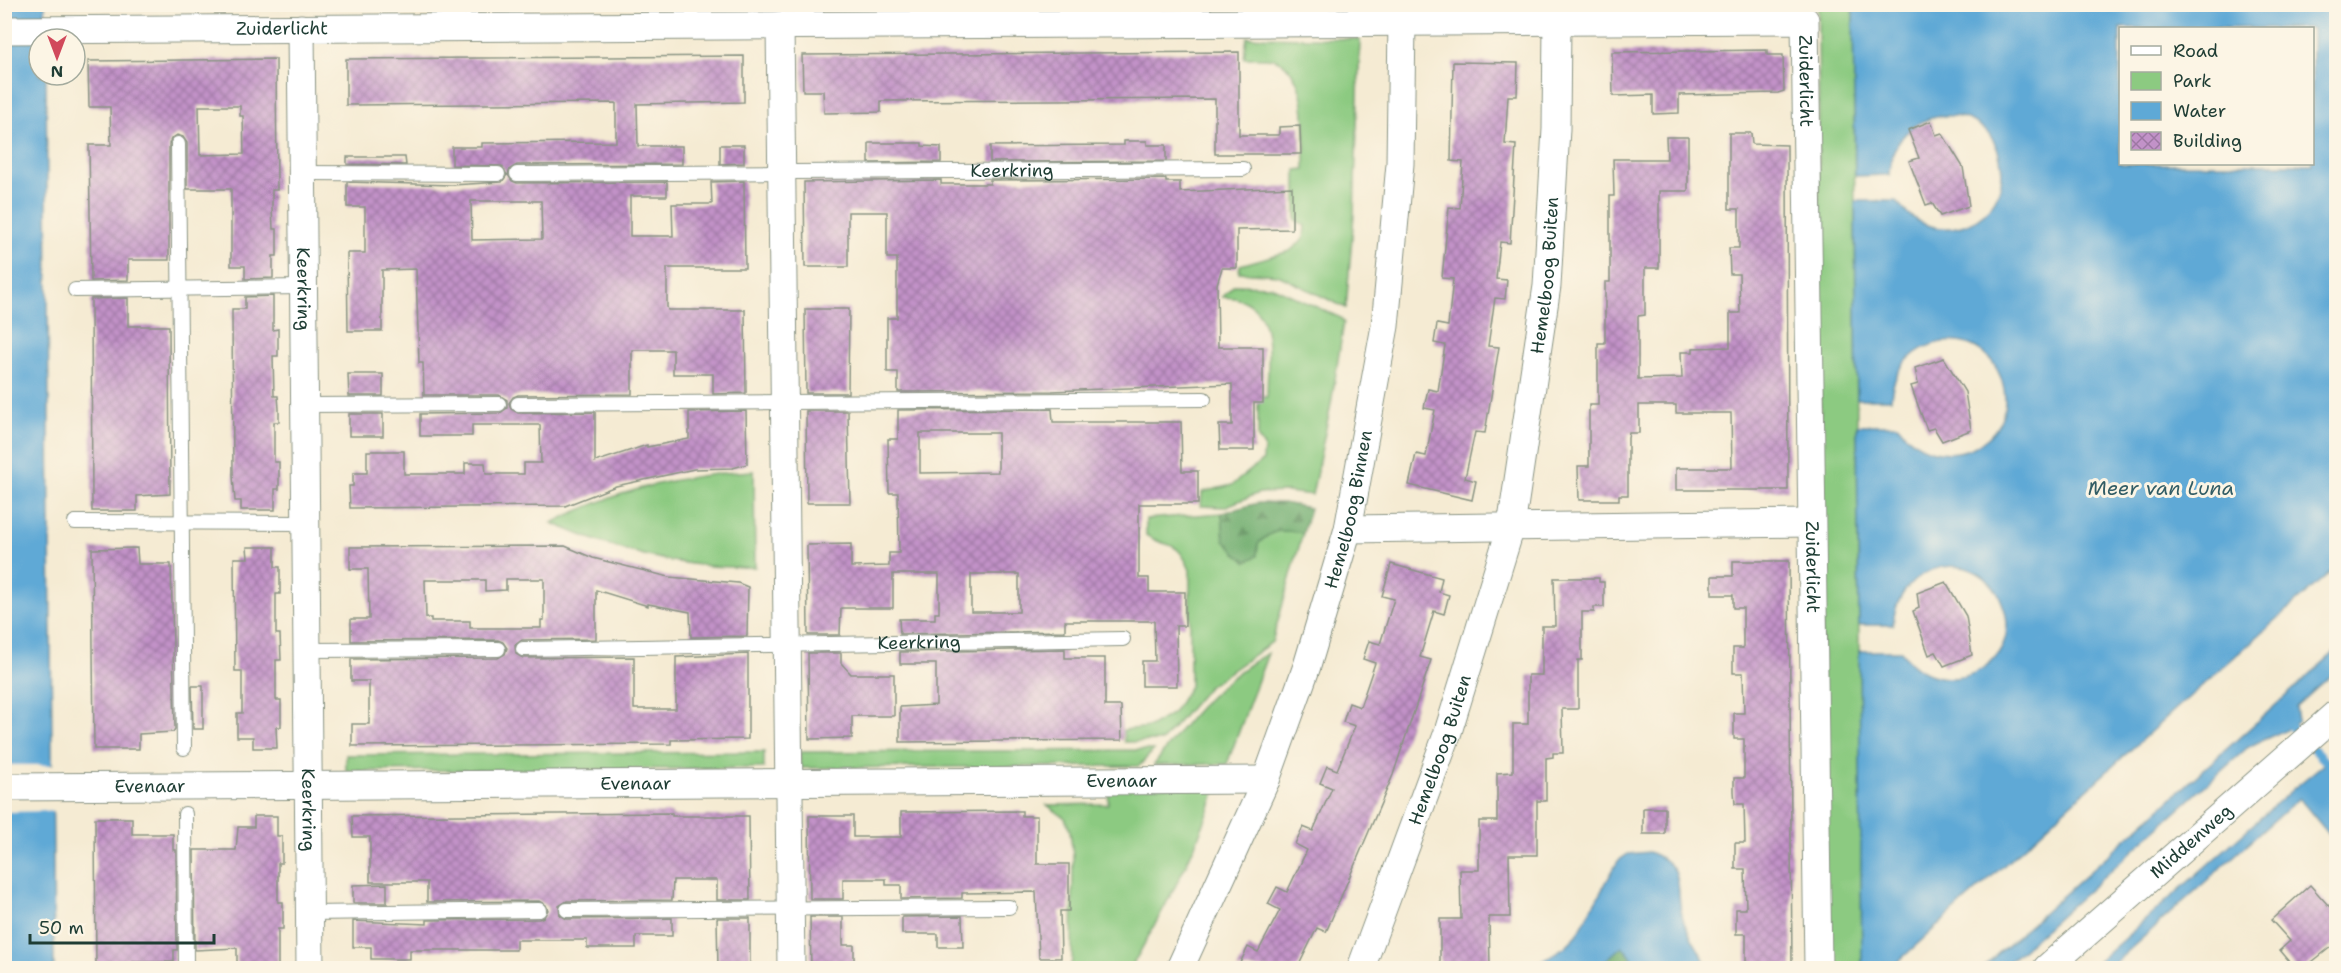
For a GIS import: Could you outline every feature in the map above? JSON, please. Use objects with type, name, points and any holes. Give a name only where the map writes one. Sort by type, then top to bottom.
[{"type":"street","name":"Zuiderlicht","points":[[4,30],[1805,20],[1810,523],[1818,969]]},
{"type":"street","name":"Hemelboog Buiten","points":[[1361,969],[1447,735],[1511,527],[1547,286],[1556,129],[1557,21]]},
{"type":"street","name":"Hemelboog Binnen","points":[[1180,969],[1266,780],[1307,666],[1348,529],[1385,326],[1400,164],[1402,22]]},
{"type":"street","points":[[780,26],[791,969]]},
{"type":"street","name":"Keerkring","points":[[301,28],[310,969]]},
{"type":"street","points":[[1348,529],[1810,523]]},
{"type":"street","name":"Middenweg","points":[[2047,969],[2337,714]]},
{"type":"street","name":"Evenaar","points":[[4,787],[1266,780]]},
{"type":"lane","points":[[178,144],[184,748]]},
{"type":"lane","name":"Keerkring","points":[[517,174],[782,170],[1243,169]]},
{"type":"lane","points":[[302,173],[498,174]]},
{"type":"lane","points":[[75,290],[304,287]]},
{"type":"lane","points":[[518,404],[784,404],[1204,399]]},
{"type":"lane","points":[[305,405],[499,404]]},
{"type":"lane","points":[[75,522],[306,523]]},
{"type":"lane","name":"Keerkring","points":[[523,649],[1123,639]]},
{"type":"lane","points":[[307,650],[498,649]]},
{"type":"lane","points":[[185,814],[186,969]]},
{"type":"lane","points":[[567,910],[1009,907]]},
{"type":"lane","points":[[310,913],[539,910]]},
{"type":"green space","points":[[1818,5],[1853,5],[1862,968],[1824,968]]},
{"type":"green space","points":[[1247,37],[1360,39],[1354,214],[1346,308],[1278,275],[1239,272],[1240,265],[1290,251],[1304,238],[1305,226],[1296,220],[1296,170],[1305,169],[1305,123],[1300,90],[1286,65],[1270,58],[1244,58]]},
{"type":"green space","points":[[1234,285],[1271,286],[1341,318],[1344,322],[1331,404],[1312,495],[1287,492],[1259,493],[1224,507],[1201,506],[1202,492],[1232,485],[1263,460],[1264,447],[1258,438],[1258,397],[1267,397],[1266,332],[1262,318],[1254,307],[1241,300],[1222,297]]},
{"type":"green space","points":[[754,471],[755,567],[703,565],[651,557],[601,542],[552,523],[600,501],[650,486],[701,476]]},
{"type":"green space","points":[[1258,503],[1283,503],[1310,508],[1303,533],[1278,531],[1268,535],[1258,544],[1257,556],[1246,562],[1224,541],[1222,513]]},
{"type":"green space","points":[[1222,513],[1224,541],[1258,544],[1268,535],[1278,531],[1303,533],[1272,642],[1208,687],[1162,741],[1124,742],[1123,730],[1150,727],[1173,713],[1190,686],[1190,570],[1176,548],[1146,535],[1146,519]]},
{"type":"green space","points":[[1268,653],[1227,764],[1154,765],[1191,717],[1219,688],[1234,675]]},
{"type":"green space","points":[[1154,750],[1139,766],[800,768],[800,752]]},
{"type":"green space","points":[[764,752],[764,768],[346,771],[346,755]]},
{"type":"green space","points":[[1217,786],[1190,856],[1131,968],[1069,968],[1072,961],[1073,856],[1070,831],[1065,818],[1047,805],[1108,804],[1109,787]]},
{"type":"green space","points":[[1622,946],[1641,968],[1597,968]]},
{"type":"water","points":[[45,4],[46,27],[27,27],[27,87],[46,87],[54,968],[5,968],[4,5]]},
{"type":"water","name":"Meer van Luna","points":[[1853,5],[2336,5],[2336,567],[2180,705],[1891,968],[1862,968],[1859,651],[1901,651],[1917,668],[1936,676],[1956,678],[1975,673],[1991,662],[2002,647],[2007,627],[2003,605],[1992,585],[1977,573],[1960,567],[1941,567],[1924,574],[1909,586],[1898,603],[1893,625],[1859,625],[1857,425],[1898,425],[1914,442],[1933,451],[1953,453],[1972,448],[1988,438],[2000,423],[2005,404],[2002,381],[1992,361],[1977,348],[1959,342],[1940,342],[1923,349],[1907,360],[1896,377],[1891,399],[1857,399],[1855,201],[1897,201],[1912,217],[1930,226],[1949,228],[1968,224],[1983,214],[1995,199],[2001,180],[2000,158],[1991,138],[1977,124],[1960,117],[1940,116],[1922,122],[1906,134],[1894,151],[1889,175],[1855,176]]},
{"type":"water","points":[[2336,651],[2336,671],[2296,707],[2298,721],[2247,748],[2002,968],[1982,968]]},
{"type":"water","points":[[2336,754],[2336,843],[2299,798],[2109,968],[2091,968],[2293,789]]},
{"type":"water","points":[[1649,852],[1662,858],[1675,872],[1684,922],[1708,968],[1641,968],[1622,946],[1597,968],[1530,968],[1565,947],[1577,935],[1618,861],[1628,854]]},
{"type":"pier","points":[[5,765],[54,765],[55,811],[4,812]]},
{"type":"building","points":[[1767,50],[1767,55],[1783,55],[1784,91],[1679,95],[1679,113],[1653,114],[1653,95],[1613,96],[1612,52]]},
{"type":"building","points":[[1239,52],[1239,135],[1279,135],[1279,127],[1300,126],[1301,154],[1215,154],[1215,99],[881,101],[881,112],[824,113],[823,91],[803,91],[802,55]]},
{"type":"building","points":[[744,56],[744,102],[637,104],[638,146],[682,146],[682,164],[517,165],[510,169],[508,175],[512,181],[517,183],[667,182],[667,196],[630,196],[630,236],[673,236],[672,204],[712,204],[711,182],[744,181],[745,268],[667,268],[667,307],[668,310],[745,310],[746,393],[713,394],[713,374],[673,374],[673,350],[632,350],[632,394],[518,395],[513,397],[509,403],[511,409],[518,413],[595,412],[595,462],[647,445],[647,447],[689,439],[689,412],[746,411],[747,464],[733,468],[694,469],[616,486],[565,506],[350,508],[349,486],[353,486],[353,473],[367,473],[367,451],[404,451],[404,474],[465,474],[465,463],[485,463],[486,474],[524,474],[524,463],[541,463],[540,425],[472,425],[472,436],[420,436],[420,414],[500,413],[507,408],[507,400],[499,395],[424,395],[423,363],[419,363],[416,269],[382,270],[382,331],[348,331],[347,253],[365,253],[365,207],[347,207],[347,182],[452,185],[502,182],[507,175],[502,166],[452,165],[452,147],[482,147],[482,143],[616,142],[616,103],[346,105],[346,59]],"holes":[[[471,201],[541,201],[542,239],[472,240]]]},
{"type":"building","points":[[276,59],[277,190],[272,190],[272,209],[273,229],[277,229],[277,256],[273,256],[273,278],[245,279],[245,266],[231,266],[231,189],[187,189],[187,143],[183,137],[177,135],[171,139],[169,144],[169,260],[128,260],[128,280],[91,281],[89,145],[111,145],[110,107],[89,107],[88,61]],"holes":[[[199,106],[240,106],[240,116],[243,116],[244,154],[200,155]]]},
{"type":"building","points":[[1453,62],[1518,63],[1517,96],[1508,96],[1505,144],[1516,145],[1510,243],[1500,242],[1496,279],[1507,280],[1505,299],[1495,298],[1488,346],[1499,347],[1485,433],[1475,432],[1465,478],[1476,481],[1472,500],[1409,485],[1416,454],[1426,456],[1435,410],[1424,408],[1428,389],[1438,391],[1445,345],[1434,343],[1437,324],[1448,326],[1453,279],[1442,278],[1449,207],[1460,208],[1463,162],[1451,161]]},
{"type":"building","points":[[1931,121],[1936,135],[1942,133],[1963,167],[1969,206],[1940,216],[1932,203],[1926,205],[1909,161],[1919,158],[1908,130]]},
{"type":"building","points":[[1729,133],[1751,133],[1752,144],[1787,145],[1788,490],[1676,490],[1676,468],[1732,468],[1731,413],[1676,413],[1676,405],[1639,405],[1639,433],[1629,433],[1628,438],[1628,495],[1619,495],[1619,500],[1579,500],[1578,466],[1589,466],[1589,405],[1598,405],[1598,343],[1605,343],[1605,282],[1610,282],[1610,196],[1614,196],[1613,159],[1667,159],[1666,137],[1688,137],[1688,191],[1659,191],[1659,268],[1645,268],[1645,315],[1638,316],[1638,379],[1682,378],[1681,352],[1693,352],[1693,348],[1730,347],[1730,313],[1740,313],[1739,274],[1730,274],[1729,248],[1739,248],[1739,209],[1729,209]]},
{"type":"building","points":[[1124,141],[1147,141],[1147,145],[1166,145],[1166,161],[990,162],[990,146],[1124,145]]},
{"type":"building","points":[[869,143],[922,143],[922,146],[941,147],[941,162],[869,163]]},
{"type":"building","points":[[720,145],[744,145],[744,163],[720,164]]},
{"type":"building","points":[[347,157],[405,157],[406,165],[347,164]]},
{"type":"building","points":[[1166,179],[1166,182],[1180,182],[1180,192],[1292,187],[1292,229],[1237,230],[1237,268],[1222,268],[1217,284],[1218,347],[1263,347],[1263,403],[1254,403],[1254,450],[1220,450],[1219,425],[1232,425],[1232,384],[1052,391],[898,392],[898,372],[887,372],[887,318],[897,318],[897,258],[887,258],[887,212],[848,212],[848,267],[805,267],[804,182],[941,180],[941,184],[990,184],[990,180]]},
{"type":"building","points":[[273,296],[273,330],[278,329],[278,356],[273,356],[274,396],[278,396],[279,409],[279,422],[274,422],[274,462],[279,462],[279,489],[275,489],[275,510],[241,510],[241,501],[235,501],[233,476],[232,309],[245,309],[245,297]]},
{"type":"building","points":[[128,298],[128,326],[169,326],[170,494],[137,496],[137,511],[92,511],[91,299]]},
{"type":"building","points":[[805,309],[849,309],[848,393],[806,393]]},
{"type":"building","points":[[1944,358],[1965,392],[1971,430],[1942,441],[1934,428],[1927,430],[1911,386],[1918,384],[1915,368]]},
{"type":"building","points":[[348,374],[383,374],[383,396],[349,396]]},
{"type":"building","points":[[1052,409],[1053,422],[1181,422],[1182,471],[1198,471],[1198,504],[1139,504],[1139,578],[1149,578],[1149,592],[1185,592],[1185,626],[1176,626],[1177,686],[1142,686],[1142,661],[1155,661],[1154,621],[1065,621],[1065,631],[900,634],[899,619],[935,619],[935,613],[939,613],[939,574],[893,574],[893,608],[841,608],[840,635],[808,635],[807,545],[851,544],[851,567],[889,566],[889,553],[899,553],[898,493],[889,493],[888,439],[898,439],[898,410]],"holes":[[[920,433],[998,433],[998,472],[920,473]],[[971,574],[1019,574],[1019,612],[971,612]]]},
{"type":"building","points":[[806,411],[848,411],[850,503],[807,503]]},
{"type":"building","points":[[349,414],[383,414],[383,436],[349,436]]},
{"type":"building","points":[[565,546],[593,558],[669,577],[738,583],[748,587],[747,636],[691,637],[690,612],[648,604],[648,606],[596,590],[596,639],[522,640],[515,645],[516,654],[523,658],[634,657],[634,709],[676,709],[676,657],[748,654],[748,739],[671,740],[671,744],[352,746],[352,724],[369,724],[369,681],[351,681],[351,659],[498,658],[505,654],[507,648],[503,642],[498,640],[351,641],[351,619],[369,619],[368,569],[350,569],[350,547]],"holes":[[[506,579],[544,579],[544,620],[541,620],[541,628],[470,628],[470,621],[431,621],[431,618],[426,618],[425,580],[485,580],[485,591],[506,590]]]},
{"type":"building","points":[[247,547],[275,547],[275,567],[280,567],[280,594],[276,594],[276,634],[280,634],[281,660],[276,660],[276,700],[281,700],[281,727],[276,727],[277,748],[253,748],[253,737],[237,737],[237,713],[242,713],[242,671],[235,671],[234,558],[248,558]]},
{"type":"building","points":[[137,548],[138,564],[171,564],[175,729],[173,732],[139,734],[139,749],[94,749],[92,549]]},
{"type":"building","points":[[1733,561],[1789,561],[1792,969],[1746,969],[1746,934],[1736,934],[1736,909],[1746,909],[1745,869],[1735,869],[1735,843],[1745,843],[1744,804],[1735,804],[1734,791],[1734,778],[1744,778],[1744,739],[1734,739],[1734,713],[1744,713],[1743,673],[1733,673],[1733,648],[1743,648],[1743,608],[1733,608],[1733,595],[1712,595],[1712,576],[1733,576]]},
{"type":"building","points":[[1391,564],[1442,578],[1439,592],[1449,595],[1444,614],[1434,611],[1420,657],[1431,660],[1393,775],[1326,932],[1317,928],[1297,969],[1237,969],[1248,947],[1258,952],[1280,910],[1268,904],[1277,887],[1287,892],[1307,850],[1295,844],[1303,827],[1313,831],[1332,788],[1320,783],[1327,766],[1337,770],[1355,726],[1343,722],[1349,703],[1360,707],[1375,663],[1363,659],[1369,641],[1380,644],[1394,599],[1382,596]]},
{"type":"building","points":[[1554,578],[1599,578],[1599,582],[1604,582],[1604,607],[1594,607],[1594,612],[1582,612],[1582,660],[1578,660],[1578,709],[1562,709],[1563,753],[1553,753],[1553,757],[1546,758],[1546,801],[1537,801],[1537,855],[1509,855],[1510,917],[1489,917],[1490,967],[1440,967],[1440,919],[1461,919],[1460,870],[1479,870],[1479,821],[1497,821],[1497,773],[1513,772],[1513,724],[1528,724],[1528,675],[1542,675],[1542,626],[1555,626]]},
{"type":"building","points":[[1946,582],[1966,616],[1972,655],[1944,666],[1936,652],[1929,655],[1913,611],[1919,608],[1917,593]]},
{"type":"building","points":[[1065,649],[1065,658],[1105,658],[1105,706],[1121,706],[1122,740],[900,742],[900,707],[936,705],[936,664],[900,664],[900,652]]},
{"type":"building","points":[[808,653],[841,653],[841,663],[851,674],[894,674],[894,716],[852,716],[852,738],[809,739]]},
{"type":"building","points":[[192,686],[203,686],[203,729],[193,729]]},
{"type":"building","points":[[1643,808],[1665,808],[1665,834],[1643,834]]},
{"type":"building","points":[[1022,811],[1022,816],[1037,816],[1037,864],[1069,864],[1069,911],[1060,911],[1061,958],[1039,958],[1036,892],[962,893],[962,898],[901,899],[901,885],[886,885],[886,879],[843,879],[843,899],[810,899],[809,816],[853,816],[853,837],[901,837],[901,812]]},
{"type":"building","points":[[672,813],[672,816],[749,816],[750,900],[717,900],[717,880],[673,880],[672,900],[567,901],[559,906],[560,915],[567,919],[672,918],[672,936],[636,936],[636,948],[587,948],[587,940],[516,940],[516,950],[410,950],[410,959],[371,959],[371,947],[353,947],[353,921],[427,924],[427,920],[539,919],[544,917],[548,910],[546,905],[539,901],[427,902],[427,882],[370,882],[370,837],[353,837],[352,816]]},
{"type":"building","points":[[254,816],[277,816],[277,836],[282,836],[282,863],[278,863],[278,902],[283,902],[283,929],[278,929],[278,969],[237,969],[237,948],[195,950],[194,850],[236,850],[238,827],[254,827]]},
{"type":"building","points":[[95,818],[132,818],[132,834],[173,834],[173,850],[176,850],[177,950],[174,950],[174,962],[133,962],[133,969],[96,969]]},
{"type":"building","points":[[387,884],[387,903],[353,903],[353,885]]},
{"type":"building","points":[[2310,885],[2337,915],[2337,942],[2303,969],[2296,969],[2280,950],[2290,941],[2271,920]]},
{"type":"building","points":[[962,916],[963,947],[938,947],[938,934],[902,934],[902,917]]},
{"type":"building","points":[[810,917],[843,917],[843,945],[854,945],[854,969],[811,969]]},
{"type":"building","points":[[717,918],[750,918],[750,969],[718,969]]},
{"type":"waterway","points":[[2291,727],[2326,762]]}]
